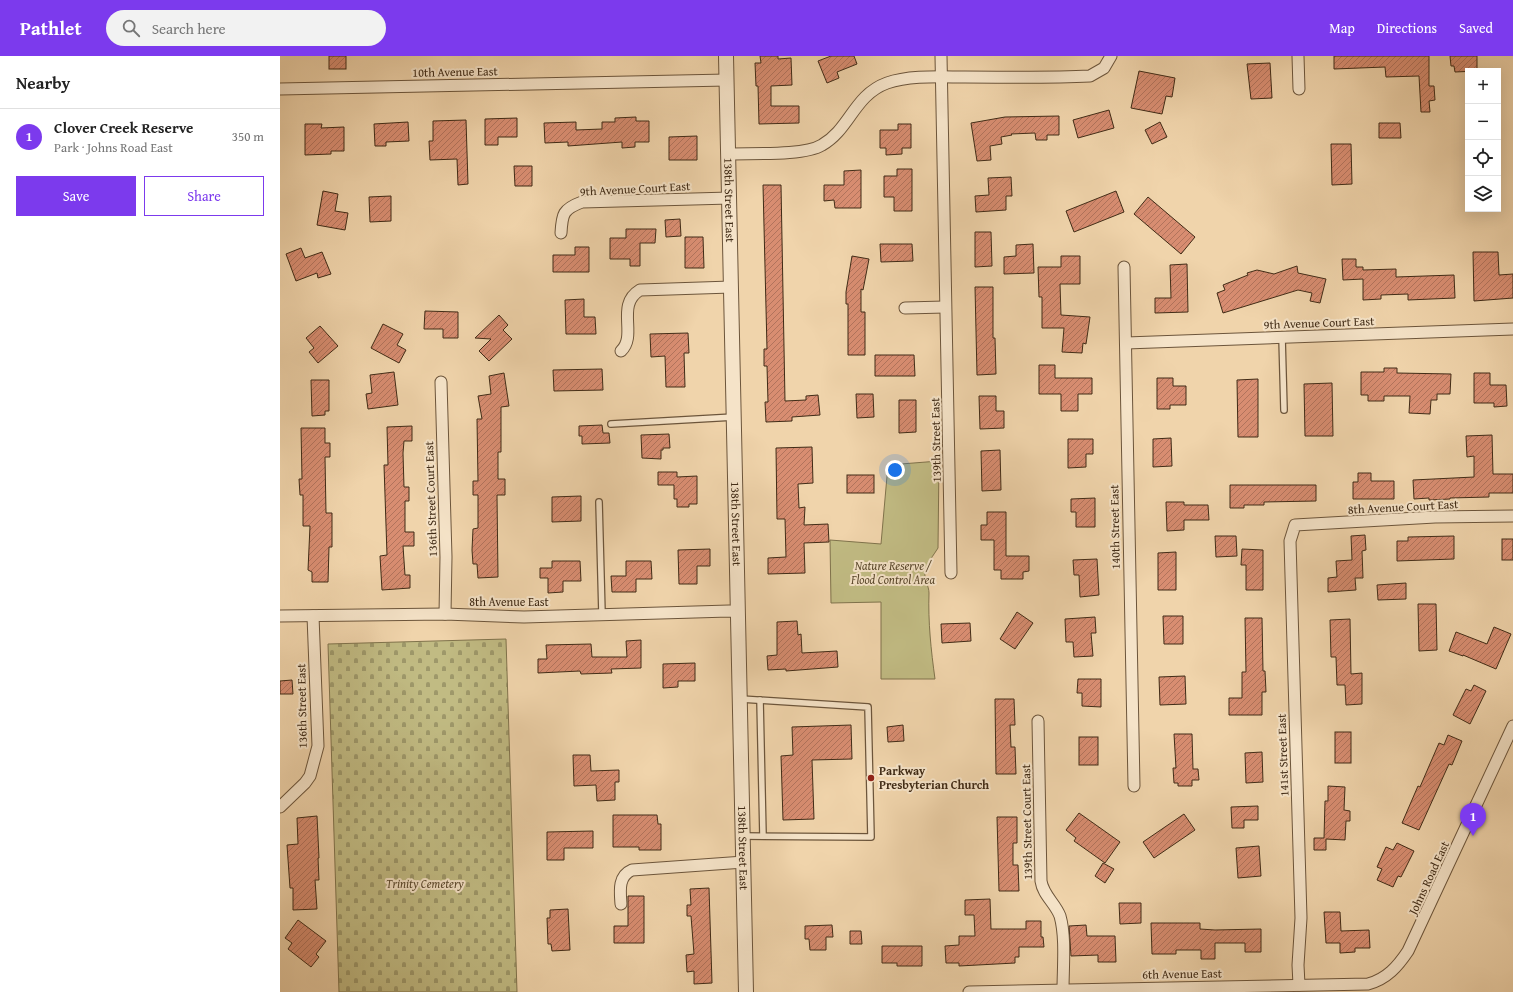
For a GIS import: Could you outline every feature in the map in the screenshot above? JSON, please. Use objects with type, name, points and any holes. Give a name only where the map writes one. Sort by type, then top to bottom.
[{"type":"street","name":"138th Street East","points":[[726,56],[746,992]]},
{"type":"street","name":"139th Street East","points":[[941,56],[951,573]]},
{"type":"street","points":[[1298,56],[1299,89]]},
{"type":"street","points":[[729,154],[802,151],[814,149],[831,140],[847,121],[859,102],[876,88],[888,83],[941,77],[1090,76],[1104,68],[1110,58]]},
{"type":"street","name":"10th Avenue East","points":[[280,89],[727,80]]},
{"type":"street","name":"9th Avenue Court East","points":[[562,233],[562,217],[571,206],[582,202],[730,198]]},
{"type":"street","name":"140th Street East","points":[[1124,267],[1126,343],[1126,462],[1134,786]]},
{"type":"street","points":[[622,351],[625,347],[627,338],[628,305],[634,294],[640,290],[731,287]]},
{"type":"street","points":[[905,308],[945,306]]},
{"type":"street","name":"9th Avenue Court East","points":[[1126,343],[1513,329]]},
{"type":"street","name":"136th Street Court East","points":[[440,382],[446,557],[444,614]]},
{"type":"street","name":"8th Avenue Court East","points":[[1295,525],[1435,517],[1513,516]]},
{"type":"street","name":"141st Street East","points":[[1295,525],[1290,541],[1301,918],[1298,965],[1299,985]]},
{"type":"street","name":"8th Avenue East","points":[[280,616],[444,614],[507,617],[738,612]]},
{"type":"street","name":"136th Street East","points":[[280,807],[305,783],[310,776],[318,746],[313,616]]},
{"type":"street","name":"139th Street Court East","points":[[1038,721],[1041,881],[1042,888],[1060,917],[1062,933],[1063,990]]},
{"type":"street","name":"Johns Road East","points":[[1392,971],[1408,951],[1425,918],[1513,726]]},
{"type":"street","points":[[621,904],[622,878],[627,872],[660,867],[744,862]]},
{"type":"street","name":"6th Avenue East","points":[[969,992],[1368,984],[1384,978],[1392,971]]},
{"type":"lane","points":[[1282,337],[1284,410]]},
{"type":"lane","points":[[611,424],[734,417]]},
{"type":"lane","points":[[599,502],[602,614]]},
{"type":"lane","points":[[740,699],[868,707],[871,837],[743,836]]},
{"type":"lane","points":[[760,700],[763,836]]},
{"type":"green space","name":"Nature Reserve / Flood Control Area","points":[[939,461],[938,548],[930,560],[925,572],[929,590],[930,636],[935,679],[881,679],[881,602],[831,603],[830,540],[881,544],[888,465]]},
{"type":"green space","name":"Trinity Cemetery","points":[[506,639],[517,992],[339,992],[328,644]]},
{"type":"building","points":[[329,56],[346,56],[346,69],[329,69]]},
{"type":"building","points":[[760,56],[778,56],[778,59],[791,58],[792,85],[771,86],[771,106],[799,106],[799,123],[759,124],[758,86],[756,86],[755,63],[761,63]]},
{"type":"building","points":[[831,56],[854,56],[857,64],[837,72],[839,78],[827,83],[818,61]]},
{"type":"building","points":[[1334,56],[1429,56],[1429,86],[1434,86],[1435,100],[1429,101],[1430,112],[1421,112],[1419,76],[1386,77],[1385,67],[1334,69]]},
{"type":"building","points":[[1450,56],[1477,56],[1477,68],[1465,68],[1465,72],[1455,72],[1454,66],[1451,66]]},
{"type":"building","points":[[1270,63],[1272,98],[1251,99],[1247,64]]},
{"type":"building","points":[[1139,71],[1175,78],[1172,97],[1166,96],[1162,114],[1131,108]]},
{"type":"building","points":[[1109,110],[1114,128],[1078,138],[1073,120]]},
{"type":"building","points":[[1059,116],[1059,135],[1047,135],[1047,140],[1036,140],[1035,133],[1011,134],[1012,135],[1001,137],[1002,144],[990,146],[991,160],[977,161],[971,123],[1005,117]]},
{"type":"building","points":[[636,117],[636,121],[649,121],[649,142],[635,142],[635,147],[622,148],[622,142],[568,146],[568,142],[545,143],[544,123],[576,122],[576,130],[602,129],[602,122],[615,122],[615,118]]},
{"type":"building","points":[[517,118],[517,137],[498,137],[498,145],[485,145],[485,119]]},
{"type":"building","points":[[466,120],[468,184],[458,185],[457,159],[430,160],[429,141],[433,141],[433,121]]},
{"type":"building","points":[[408,122],[409,141],[386,142],[386,146],[375,146],[374,124]]},
{"type":"building","points":[[1160,122],[1167,137],[1152,144],[1145,130]]},
{"type":"building","points":[[1379,123],[1400,123],[1401,138],[1379,138]]},
{"type":"building","points":[[305,124],[322,124],[321,128],[344,127],[344,151],[331,151],[331,154],[305,155]]},
{"type":"building","points":[[898,124],[911,124],[911,148],[902,148],[902,154],[886,155],[886,148],[880,148],[880,130],[898,130]]},
{"type":"building","points":[[697,136],[697,160],[669,160],[669,137]]},
{"type":"building","points":[[1331,144],[1351,144],[1352,184],[1332,185]]},
{"type":"building","points":[[514,166],[532,166],[532,186],[515,186]]},
{"type":"building","points":[[897,169],[912,169],[912,211],[894,211],[894,197],[884,197],[884,176],[897,176]]},
{"type":"building","points":[[861,170],[861,208],[835,208],[834,200],[824,201],[824,185],[844,185],[844,171]]},
{"type":"building","points":[[1011,177],[1012,196],[1006,196],[1006,210],[976,212],[975,196],[989,195],[988,178]]},
{"type":"building","points":[[763,185],[781,185],[785,401],[806,400],[806,396],[818,395],[820,415],[792,417],[792,421],[766,422],[765,402],[768,402],[767,366],[764,366],[764,349],[767,349]]},
{"type":"building","points":[[323,191],[338,194],[335,211],[348,213],[345,230],[317,225]]},
{"type":"building","points":[[1116,191],[1124,212],[1074,232],[1066,211]]},
{"type":"building","points":[[391,196],[391,221],[370,222],[369,197]]},
{"type":"building","points":[[1148,197],[1195,237],[1181,254],[1134,214]]},
{"type":"building","points":[[680,219],[681,236],[666,237],[665,220]]},
{"type":"building","points":[[626,229],[656,229],[655,243],[640,243],[640,266],[630,266],[630,259],[610,259],[610,238],[626,238]]},
{"type":"building","points":[[975,232],[991,232],[992,266],[975,267]]},
{"type":"building","points":[[685,237],[703,237],[704,268],[685,268]]},
{"type":"building","points":[[880,244],[912,244],[913,261],[881,262]]},
{"type":"building","points":[[1033,244],[1034,273],[1004,274],[1004,257],[1016,256],[1016,245]]},
{"type":"building","points":[[575,247],[589,247],[589,272],[553,272],[553,255],[575,255]]},
{"type":"building","points":[[301,248],[305,258],[322,252],[331,274],[318,278],[317,273],[296,281],[286,254]]},
{"type":"building","points":[[1473,252],[1498,252],[1499,275],[1513,274],[1513,298],[1474,301]]},
{"type":"building","points":[[852,256],[869,259],[863,290],[861,289],[861,312],[865,312],[865,355],[848,355],[848,304],[846,304],[846,292]]},
{"type":"building","points":[[1061,256],[1080,256],[1080,284],[1060,284],[1061,315],[1090,317],[1086,344],[1083,343],[1082,353],[1062,352],[1064,328],[1042,328],[1042,297],[1039,297],[1038,267],[1061,267]]},
{"type":"building","points":[[1342,259],[1356,259],[1356,267],[1363,267],[1363,270],[1396,269],[1396,277],[1454,275],[1455,298],[1408,300],[1408,294],[1381,295],[1381,299],[1363,300],[1363,279],[1343,280]]},
{"type":"building","points":[[1187,264],[1188,312],[1155,313],[1155,298],[1171,298],[1170,265]]},
{"type":"building","points":[[1297,266],[1298,273],[1326,279],[1320,303],[1310,301],[1312,293],[1298,290],[1223,313],[1217,293],[1225,290],[1223,285],[1248,275],[1247,273],[1257,270],[1274,274]]},
{"type":"building","points":[[975,287],[993,287],[993,338],[995,338],[996,374],[977,375]]},
{"type":"building","points":[[584,299],[584,317],[595,317],[596,334],[566,334],[565,300]]},
{"type":"building","points":[[425,311],[458,312],[458,338],[443,338],[443,329],[424,329]]},
{"type":"building","points":[[499,315],[508,325],[503,330],[512,339],[489,361],[479,351],[491,339],[475,338]]},
{"type":"building","points":[[383,324],[403,334],[397,345],[406,350],[399,363],[371,348]]},
{"type":"building","points":[[320,326],[338,346],[318,363],[309,352],[314,348],[306,338]]},
{"type":"building","points":[[688,333],[689,353],[684,353],[685,387],[666,387],[665,356],[651,357],[650,334]]},
{"type":"building","points":[[875,355],[914,355],[915,376],[875,376]]},
{"type":"building","points":[[1039,365],[1055,365],[1055,378],[1092,378],[1092,394],[1078,394],[1078,411],[1061,411],[1061,394],[1039,394]]},
{"type":"building","points":[[1384,368],[1397,368],[1397,373],[1451,374],[1450,394],[1437,394],[1437,400],[1431,400],[1430,414],[1409,413],[1410,396],[1384,396],[1384,401],[1368,401],[1368,395],[1361,395],[1361,372],[1384,372]]},
{"type":"building","points":[[602,369],[603,390],[554,391],[553,370]]},
{"type":"building","points":[[394,372],[398,405],[368,409],[366,394],[372,393],[370,375]]},
{"type":"building","points":[[504,373],[509,406],[501,407],[501,452],[498,452],[498,479],[505,479],[505,495],[497,495],[498,577],[478,578],[477,564],[473,564],[472,550],[473,529],[478,528],[478,495],[473,495],[473,481],[478,481],[477,419],[482,419],[478,396],[491,394],[489,376]]},
{"type":"building","points":[[1474,373],[1490,373],[1490,385],[1506,385],[1507,406],[1494,407],[1494,403],[1474,403]]},
{"type":"building","points":[[1157,378],[1173,378],[1173,386],[1186,386],[1186,405],[1170,405],[1170,409],[1157,409]]},
{"type":"building","points":[[1258,379],[1258,437],[1238,437],[1237,380]]},
{"type":"building","points":[[311,380],[329,380],[329,411],[325,411],[325,415],[312,416]]},
{"type":"building","points":[[1332,383],[1333,436],[1305,436],[1304,384]]},
{"type":"building","points":[[856,394],[873,394],[874,417],[857,418]]},
{"type":"building","points":[[979,396],[996,396],[996,411],[1004,411],[1004,428],[980,429]]},
{"type":"building","points":[[899,400],[916,400],[916,432],[899,433]]},
{"type":"building","points":[[602,425],[603,433],[609,433],[610,443],[582,444],[582,436],[579,436],[579,426]]},
{"type":"building","points":[[412,426],[412,441],[404,441],[403,453],[404,487],[409,487],[409,501],[405,501],[405,532],[414,532],[414,546],[403,546],[405,575],[410,575],[410,588],[382,590],[380,556],[387,555],[384,465],[388,465],[387,427]]},
{"type":"building","points":[[301,428],[325,428],[325,443],[330,443],[330,457],[325,457],[326,513],[332,513],[332,547],[329,547],[328,582],[312,582],[312,572],[308,570],[310,526],[303,526],[303,495],[300,495],[299,479],[302,479]]},
{"type":"building","points":[[669,434],[670,448],[663,448],[663,450],[661,450],[661,459],[642,458],[641,435]]},
{"type":"building","points":[[1492,435],[1493,474],[1513,474],[1513,493],[1489,493],[1489,497],[1429,500],[1429,498],[1414,499],[1413,480],[1474,477],[1474,456],[1467,457],[1466,436]]},
{"type":"building","points":[[1171,438],[1172,466],[1153,467],[1153,439]]},
{"type":"building","points":[[1068,439],[1093,439],[1093,454],[1086,454],[1086,467],[1068,468]]},
{"type":"building","points":[[812,447],[813,483],[798,484],[799,508],[805,507],[804,525],[828,524],[829,542],[804,543],[805,573],[768,574],[768,558],[786,557],[785,519],[777,519],[776,448]]},
{"type":"building","points":[[1000,450],[1001,490],[982,491],[981,451]]},
{"type":"building","points":[[658,472],[677,472],[677,477],[697,476],[697,504],[689,504],[689,507],[677,507],[677,499],[674,499],[674,485],[658,485]]},
{"type":"building","points":[[1358,473],[1371,473],[1371,481],[1394,481],[1394,499],[1353,499],[1353,482],[1358,482]]},
{"type":"building","points":[[847,475],[874,475],[874,493],[847,493]]},
{"type":"building","points":[[1230,485],[1316,485],[1316,501],[1264,502],[1264,505],[1244,505],[1244,508],[1230,508]]},
{"type":"building","points":[[581,496],[581,521],[552,522],[552,497]]},
{"type":"building","points":[[1095,498],[1095,527],[1076,527],[1076,512],[1071,512],[1071,499]]},
{"type":"building","points":[[1166,502],[1184,502],[1184,505],[1208,505],[1209,520],[1184,520],[1184,530],[1167,531]]},
{"type":"building","points":[[987,512],[1006,512],[1006,556],[1029,556],[1029,571],[1023,572],[1023,579],[1001,579],[1001,570],[994,570],[994,540],[981,540],[981,525],[987,525]]},
{"type":"building","points":[[1365,535],[1366,550],[1362,551],[1363,578],[1355,578],[1356,590],[1328,592],[1328,578],[1337,577],[1336,561],[1352,560],[1351,536]]},
{"type":"building","points":[[1215,536],[1236,536],[1237,556],[1216,557]]},
{"type":"building","points":[[1454,536],[1454,559],[1397,561],[1397,541],[1408,541],[1408,537]]},
{"type":"building","points":[[1502,539],[1513,539],[1513,560],[1502,560]]},
{"type":"building","points":[[710,549],[710,566],[697,566],[697,584],[679,584],[678,550]]},
{"type":"building","points":[[1242,549],[1263,550],[1263,590],[1246,590],[1246,565],[1241,565]]},
{"type":"building","points":[[1176,552],[1176,590],[1158,590],[1158,553]]},
{"type":"building","points":[[1097,559],[1099,595],[1080,597],[1079,575],[1074,575],[1073,560]]},
{"type":"building","points":[[552,561],[580,561],[581,581],[563,581],[563,592],[548,593],[548,578],[540,578],[540,568],[552,568]]},
{"type":"building","points":[[626,561],[651,561],[652,579],[636,579],[636,592],[612,592],[611,576],[626,576]]},
{"type":"building","points":[[1406,583],[1406,599],[1378,600],[1377,585]]},
{"type":"building","points":[[1418,604],[1436,604],[1437,650],[1419,651]]},
{"type":"building","points":[[1017,612],[1033,623],[1015,649],[1000,639]]},
{"type":"building","points":[[1163,616],[1183,616],[1183,644],[1164,644]]},
{"type":"building","points":[[1095,617],[1096,633],[1091,633],[1093,656],[1074,657],[1073,642],[1066,642],[1065,619]]},
{"type":"building","points":[[1245,618],[1262,618],[1263,671],[1265,671],[1266,692],[1262,692],[1262,715],[1229,715],[1229,698],[1242,698],[1242,672],[1246,672]]},
{"type":"building","points":[[1350,619],[1351,674],[1362,673],[1362,704],[1346,705],[1345,685],[1337,685],[1336,657],[1331,657],[1330,620]]},
{"type":"building","points":[[797,621],[798,635],[801,634],[802,653],[837,651],[838,667],[786,671],[786,669],[768,670],[767,656],[777,655],[777,622]]},
{"type":"building","points":[[970,623],[971,641],[942,643],[941,624]]},
{"type":"building","points":[[1494,627],[1511,634],[1496,669],[1463,655],[1449,651],[1456,632],[1487,644]]},
{"type":"building","points":[[641,640],[641,668],[611,669],[612,673],[581,674],[580,671],[538,673],[538,659],[547,659],[546,645],[591,644],[592,657],[627,657],[626,641]]},
{"type":"building","points":[[695,663],[695,681],[678,681],[678,687],[663,688],[663,664]]},
{"type":"building","points":[[1185,676],[1186,704],[1160,705],[1159,677]]},
{"type":"building","points":[[1078,679],[1101,679],[1101,707],[1082,706],[1082,693],[1077,693]]},
{"type":"building","points":[[292,680],[293,694],[280,694],[280,681]]},
{"type":"building","points":[[1474,685],[1486,691],[1470,724],[1453,715],[1466,689],[1471,691]]},
{"type":"building","points":[[995,699],[1014,699],[1015,725],[1010,725],[1011,747],[1015,747],[1016,774],[996,774]]},
{"type":"building","points":[[851,725],[852,759],[812,760],[814,819],[783,820],[781,756],[793,755],[792,727]]},
{"type":"building","points":[[903,725],[904,741],[888,742],[887,727]]},
{"type":"building","points":[[1335,732],[1351,732],[1351,763],[1335,763]]},
{"type":"building","points":[[1174,734],[1192,734],[1193,769],[1198,769],[1199,780],[1192,780],[1192,786],[1178,786],[1178,783],[1174,783],[1173,768],[1176,768]]},
{"type":"building","points":[[1448,735],[1462,741],[1452,765],[1449,764],[1419,830],[1402,823],[1418,786],[1420,787],[1439,743],[1444,745]]},
{"type":"building","points":[[1079,737],[1098,737],[1098,765],[1079,765]]},
{"type":"building","points":[[1262,752],[1263,782],[1246,783],[1245,753]]},
{"type":"building","points":[[573,755],[590,755],[591,771],[619,770],[619,782],[615,782],[615,800],[597,801],[596,785],[574,786]]},
{"type":"building","points":[[1328,786],[1345,787],[1344,810],[1350,811],[1350,821],[1346,821],[1345,840],[1326,839],[1326,850],[1314,850],[1314,838],[1324,838],[1325,801],[1328,801]]},
{"type":"building","points":[[1258,806],[1258,820],[1244,820],[1244,828],[1232,828],[1231,807]]},
{"type":"building","points":[[1079,813],[1120,842],[1105,863],[1074,841],[1076,838],[1066,830]]},
{"type":"building","points":[[1184,814],[1195,830],[1154,858],[1143,842]]},
{"type":"building","points":[[613,815],[657,815],[658,824],[661,824],[661,850],[639,850],[639,847],[613,847]]},
{"type":"building","points":[[317,816],[319,880],[315,880],[317,909],[293,910],[293,888],[290,888],[287,845],[298,844],[297,818]]},
{"type":"building","points":[[997,817],[1017,817],[1017,843],[1013,843],[1013,865],[1018,865],[1019,891],[999,891]]},
{"type":"building","points":[[593,831],[593,848],[564,848],[564,860],[547,860],[547,832]]},
{"type":"building","points":[[1397,843],[1414,851],[1401,877],[1398,876],[1393,887],[1377,880],[1382,869],[1377,867],[1386,847],[1393,850]]},
{"type":"building","points":[[1259,846],[1261,876],[1238,878],[1236,848]]},
{"type":"building","points":[[1103,863],[1114,869],[1105,883],[1095,876]]},
{"type":"building","points":[[709,888],[712,983],[694,984],[694,971],[687,972],[686,955],[694,954],[691,916],[687,916],[687,905],[691,905],[690,889]]},
{"type":"building","points":[[628,896],[644,896],[644,943],[614,943],[614,926],[628,926]]},
{"type":"building","points":[[990,899],[991,929],[1026,929],[1026,921],[1041,921],[1041,937],[1043,937],[1044,947],[1019,947],[1019,957],[1015,957],[1015,963],[959,966],[959,963],[946,963],[945,946],[959,945],[959,936],[975,936],[974,915],[965,915],[965,900]]},
{"type":"building","points":[[1119,903],[1141,903],[1141,923],[1120,924]]},
{"type":"building","points":[[568,909],[570,950],[552,951],[551,944],[548,944],[547,918],[550,918],[550,910]]},
{"type":"building","points":[[1324,912],[1340,912],[1341,931],[1369,930],[1370,948],[1355,948],[1355,952],[1340,953],[1340,943],[1326,943]]},
{"type":"building","points":[[298,920],[326,941],[316,954],[319,957],[311,967],[288,949],[292,943],[285,938]]},
{"type":"building","points":[[1151,923],[1200,923],[1200,929],[1215,930],[1261,929],[1261,952],[1245,952],[1245,943],[1215,943],[1215,959],[1201,959],[1201,950],[1176,950],[1176,954],[1152,954]]},
{"type":"building","points":[[832,925],[833,937],[826,937],[826,950],[810,950],[809,939],[805,939],[805,926]]},
{"type":"building","points":[[1086,925],[1087,936],[1115,936],[1116,962],[1098,962],[1098,955],[1071,956],[1069,926]]},
{"type":"building","points":[[850,931],[861,931],[862,944],[850,944]]},
{"type":"building","points":[[882,946],[922,946],[922,966],[897,966],[897,963],[882,963]]},
{"type":"place","name":"Parkway Presbyterian Church","points":[[871,778]]},
{"type":"place","name":"Clover Creek Reserve","points":[[1473,836]]}]
